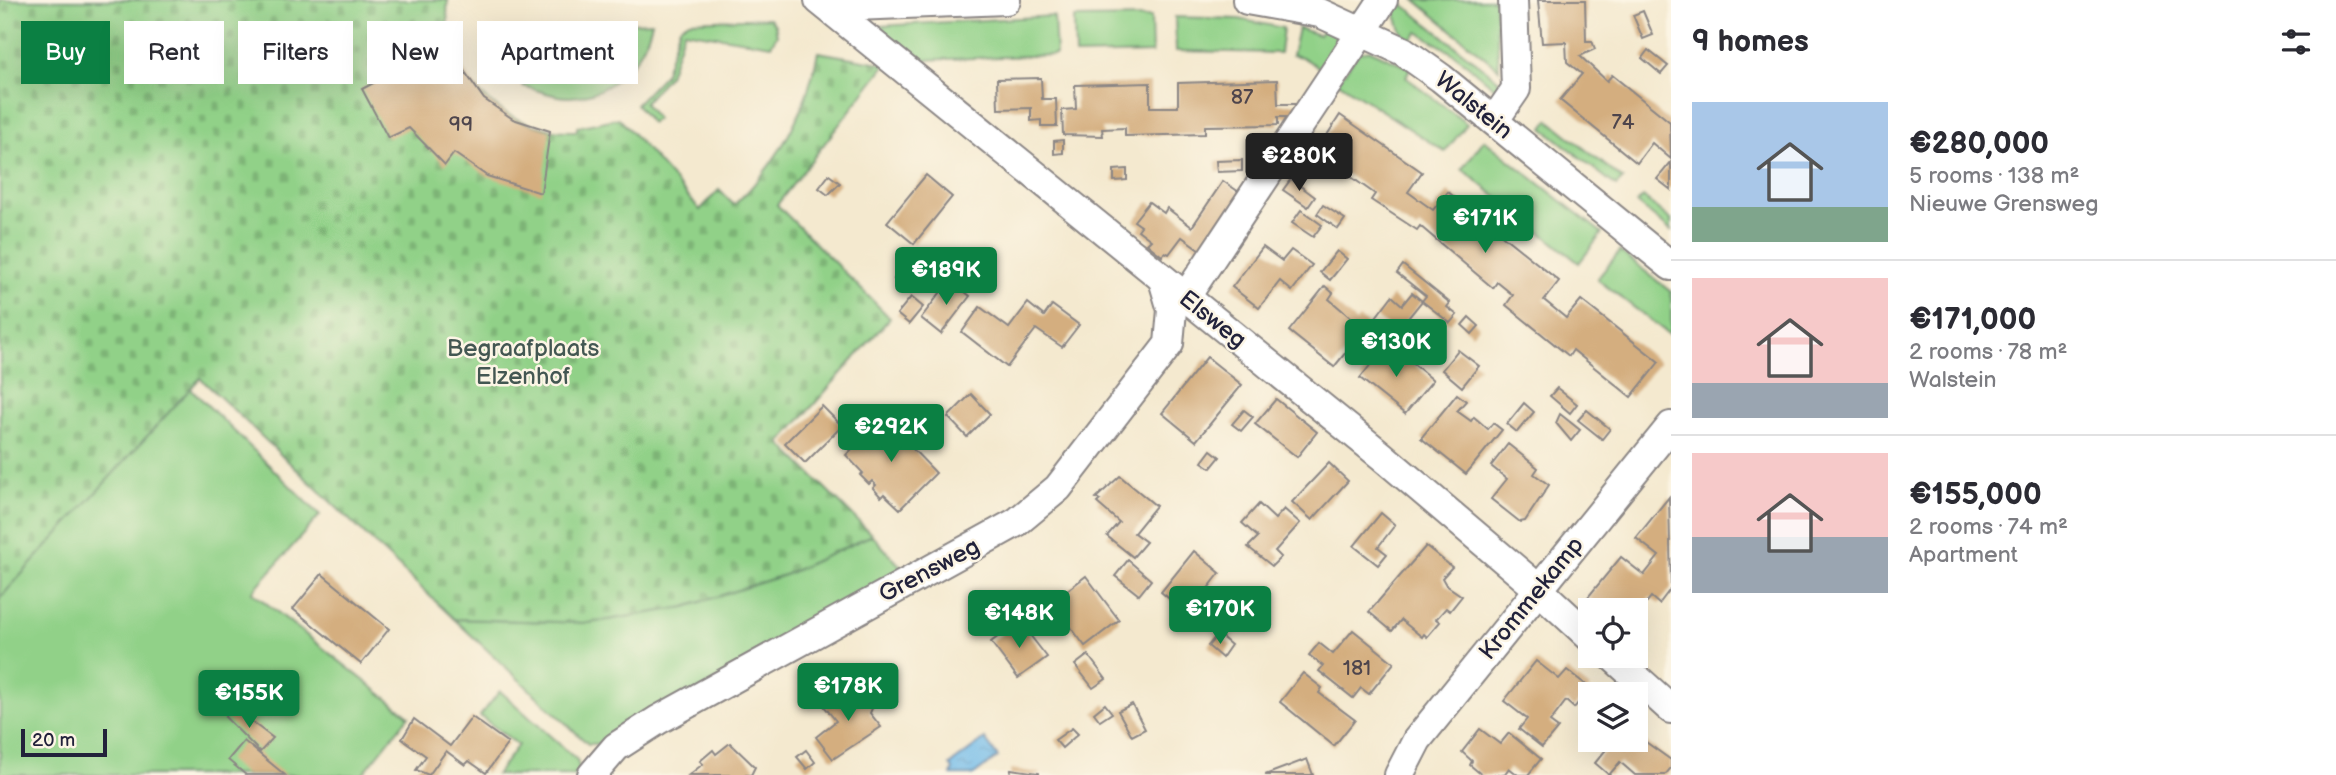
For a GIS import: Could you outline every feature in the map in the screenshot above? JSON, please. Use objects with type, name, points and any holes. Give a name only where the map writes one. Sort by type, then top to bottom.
[{"type":"street","points":[[824,4],[1006,0]]},
{"type":"street","name":"Walstein","points":[[1247,0],[1320,12],[1403,51],[1494,121],[1671,267]]},
{"type":"street","points":[[1176,289],[1383,0]]},
{"type":"street","points":[[1494,121],[1516,89],[1513,0]]},
{"type":"street","name":"Elsweg","points":[[824,4],[1403,474],[1578,626]]},
{"type":"street","name":"Grensweg","points":[[592,775],[615,747],[658,720],[1017,522],[1058,488],[1169,344],[1176,289]]},
{"type":"street","name":"Krommekamp","points":[[1399,775],[1417,740],[1671,426]]},
{"type":"street","points":[[1625,668],[1671,709]]},
{"type":"green space","name":"Begraafplaats Elzenhof","points":[[0,0],[448,0],[448,21],[367,21],[367,84],[463,84],[463,70],[482,95],[502,111],[525,122],[550,129],[577,131],[577,127],[619,118],[700,210],[719,190],[734,205],[764,172],[798,116],[818,52],[886,64],[777,205],[890,318],[780,443],[872,535],[787,574],[685,607],[589,623],[454,619],[200,378],[0,598]]},
{"type":"green space","points":[[1415,0],[1495,0],[1499,69]]},
{"type":"green space","points":[[1400,2],[1507,87],[1502,94],[1457,56],[1418,32],[1411,40],[1402,33],[1395,12]]},
{"type":"green space","points":[[1054,16],[1056,55],[920,60],[877,26]]},
{"type":"green space","points":[[1151,17],[1152,53],[1075,55],[1074,18]]},
{"type":"green space","points":[[1175,17],[1239,19],[1283,28],[1280,53],[1176,51]]},
{"type":"green space","points":[[769,18],[775,25],[777,35],[771,45],[684,31],[669,75],[644,103],[657,119],[651,123],[636,104],[664,75],[680,27],[689,21]]},
{"type":"green space","points":[[652,22],[638,54],[638,23]]},
{"type":"green space","points":[[1298,28],[1319,35],[1324,28],[1337,37],[1340,52],[1326,72],[1302,57],[1292,55]]},
{"type":"green space","points":[[1371,50],[1410,68],[1406,77],[1467,124],[1445,152],[1338,82],[1359,52]]},
{"type":"green space","points":[[610,84],[585,95],[570,97],[522,86]]},
{"type":"green space","points":[[1549,120],[1623,179],[1616,186],[1543,128]]},
{"type":"green space","points":[[1484,140],[1602,233],[1579,263],[1462,169]]},
{"type":"green space","points":[[1643,197],[1671,220],[1671,231],[1637,203]]},
{"type":"green space","points":[[1620,251],[1671,292],[1671,336],[1597,279]]},
{"type":"green space","points":[[193,385],[191,389],[320,515],[252,592],[409,716],[362,775],[0,775],[0,598]]},
{"type":"green space","points":[[872,535],[904,570],[607,744],[588,744],[454,619],[589,623],[685,607],[787,574]]},
{"type":"green space","points":[[500,691],[577,760],[581,775],[496,775],[518,745],[480,716]]},
{"type":"water","points":[[985,739],[998,757],[974,775],[951,775],[953,769],[950,765]]},
{"type":"building","points":[[1538,0],[1585,0],[1586,41],[1592,41],[1595,49],[1580,56],[1607,81],[1612,75],[1670,122],[1671,159],[1652,143],[1637,163],[1560,100],[1582,74],[1567,62],[1566,42],[1542,43]]},
{"type":"building","points":[[1643,11],[1653,35],[1643,39],[1633,15]]},
{"type":"building","points":[[1648,50],[1668,66],[1661,74],[1642,58]]},
{"type":"building","points":[[463,69],[484,99],[513,119],[550,131],[541,193],[487,176],[454,153],[445,165],[409,128],[388,138],[362,89],[372,84],[463,84]]},
{"type":"building","points":[[1041,78],[1042,99],[1056,99],[1057,126],[1041,126],[1041,120],[1031,121],[1031,108],[998,109],[997,79]]},
{"type":"building","points":[[1277,80],[1278,104],[1303,104],[1295,117],[1278,117],[1278,125],[1205,126],[1205,134],[1125,136],[1125,128],[1102,129],[1103,136],[1063,135],[1062,110],[1076,109],[1075,85],[1150,83],[1150,107],[1178,107],[1178,83]]},
{"type":"building","points":[[1340,115],[1422,172],[1408,192],[1433,210],[1448,192],[1559,281],[1544,300],[1566,318],[1581,300],[1659,362],[1631,397],[1573,350],[1569,356],[1506,305],[1513,295],[1497,282],[1493,288],[1420,226],[1417,230],[1371,200],[1375,194],[1337,167],[1332,174],[1311,160]]},
{"type":"building","points":[[1063,140],[1063,153],[1054,154],[1054,141]]},
{"type":"building","points":[[1242,160],[1242,171],[1217,172],[1216,161]]},
{"type":"building","points":[[1671,162],[1671,190],[1657,179]]},
{"type":"building","points":[[1127,169],[1127,180],[1114,181],[1114,170]]},
{"type":"building","points":[[829,175],[840,183],[828,195],[819,188]]},
{"type":"building","points":[[926,175],[952,197],[914,244],[887,222]]},
{"type":"building","points":[[1291,179],[1315,197],[1308,207],[1283,190]]},
{"type":"building","points":[[1223,181],[1242,194],[1203,252],[1182,237],[1169,254],[1165,252],[1162,256],[1147,244],[1151,240],[1138,230],[1141,226],[1134,221],[1149,202],[1164,213],[1167,208],[1192,227]]},
{"type":"building","points":[[1323,205],[1345,219],[1338,229],[1317,214]]},
{"type":"building","points":[[1301,210],[1322,225],[1313,237],[1292,223]]},
{"type":"building","points":[[1263,247],[1282,261],[1291,250],[1312,265],[1292,291],[1280,281],[1259,308],[1232,287]]},
{"type":"building","points":[[1337,251],[1347,259],[1330,280],[1320,272]]},
{"type":"building","points":[[911,258],[925,270],[908,291],[894,279]]},
{"type":"building","points":[[1403,265],[1450,303],[1447,307],[1457,315],[1450,323],[1422,301],[1426,296],[1397,273]]},
{"type":"building","points":[[950,280],[970,296],[941,334],[921,318]]},
{"type":"building","points":[[1325,286],[1333,293],[1329,299],[1356,322],[1359,318],[1368,325],[1334,367],[1289,331]]},
{"type":"building","points":[[1412,293],[1422,301],[1396,333],[1376,317],[1392,296],[1402,305]]},
{"type":"building","points":[[911,297],[923,307],[909,324],[897,314]]},
{"type":"building","points":[[1028,303],[1044,316],[1052,305],[1079,325],[1062,347],[1036,329],[1007,367],[962,332],[980,307],[1009,328]]},
{"type":"building","points":[[1469,317],[1479,326],[1472,334],[1462,325]]},
{"type":"building","points":[[1388,343],[1433,380],[1405,414],[1360,378]]},
{"type":"building","points":[[1458,350],[1479,366],[1462,387],[1442,370]]},
{"type":"building","points":[[1207,357],[1242,385],[1196,441],[1162,413]]},
{"type":"building","points":[[1557,388],[1577,404],[1570,413],[1550,396]]},
{"type":"building","points":[[971,394],[990,414],[967,437],[948,417]]},
{"type":"building","points":[[1457,394],[1466,401],[1457,411],[1471,421],[1474,417],[1488,429],[1493,423],[1502,430],[1466,474],[1421,438]]},
{"type":"building","points":[[1276,399],[1317,432],[1297,457],[1255,424]]},
{"type":"building","points":[[1524,403],[1534,412],[1517,432],[1507,424]]},
{"type":"building","points":[[822,406],[842,426],[805,463],[785,443]]},
{"type":"building","points":[[1244,410],[1253,417],[1241,431],[1232,424]]},
{"type":"building","points":[[1587,410],[1610,429],[1602,439],[1578,420]]},
{"type":"building","points":[[1560,414],[1580,430],[1571,441],[1556,423]]},
{"type":"building","points":[[883,418],[936,473],[900,509],[884,494],[881,497],[873,488],[876,485],[872,481],[869,484],[860,475],[863,473],[846,455]]},
{"type":"building","points":[[1508,444],[1538,468],[1534,474],[1549,485],[1525,521],[1520,522],[1491,499],[1507,479],[1491,466]]},
{"type":"building","points":[[1211,450],[1220,457],[1211,468],[1202,462]]},
{"type":"building","points":[[1329,463],[1348,481],[1312,520],[1292,502]]},
{"type":"building","points":[[1120,476],[1156,506],[1134,533],[1146,542],[1133,557],[1107,536],[1119,522],[1097,503],[1100,500],[1096,498]]},
{"type":"building","points":[[1669,497],[1671,588],[1659,604],[1651,597],[1648,601],[1648,598],[1588,597],[1621,557],[1644,575],[1659,556],[1636,538]]},
{"type":"building","points":[[1259,504],[1275,519],[1284,509],[1300,523],[1275,551],[1281,557],[1272,566],[1248,547],[1258,537],[1242,523]]},
{"type":"building","points":[[1381,513],[1395,525],[1378,547],[1387,554],[1378,565],[1354,546]]},
{"type":"building","points":[[1426,546],[1452,567],[1442,578],[1446,585],[1462,596],[1450,611],[1446,608],[1436,619],[1440,622],[1427,637],[1424,634],[1422,637],[1401,620],[1392,631],[1369,612]]},
{"type":"building","points":[[1194,551],[1220,573],[1188,614],[1161,592]]},
{"type":"building","points":[[1128,560],[1151,580],[1139,595],[1115,576]]},
{"type":"building","points":[[322,574],[389,629],[361,664],[293,609]]},
{"type":"building","points":[[1086,576],[1119,620],[1085,646],[1052,602]]},
{"type":"building","points":[[1019,621],[1047,657],[1018,678],[991,642]]},
{"type":"building","points":[[1353,630],[1394,663],[1369,694],[1361,688],[1353,698],[1319,671],[1323,666],[1309,655],[1319,643],[1333,654]]},
{"type":"building","points":[[1218,634],[1231,645],[1222,658],[1208,646]]},
{"type":"building","points":[[1088,655],[1106,679],[1093,688],[1075,665]]},
{"type":"building","points":[[1536,661],[1559,679],[1567,670],[1582,682],[1578,682],[1578,703],[1574,708],[1566,701],[1550,722],[1558,728],[1542,747],[1519,729],[1527,719],[1504,701]]},
{"type":"building","points":[[1303,673],[1322,688],[1319,693],[1355,720],[1334,746],[1280,702]]},
{"type":"building","points":[[849,686],[859,699],[867,698],[873,706],[870,713],[881,727],[833,759],[816,737],[836,721],[824,706]]},
{"type":"building","points":[[1105,704],[1112,713],[1100,721],[1094,713]]},
{"type":"building","points":[[1132,704],[1145,729],[1132,736],[1118,711]]},
{"type":"building","points":[[233,708],[273,738],[260,752],[225,717]]},
{"type":"building","points":[[472,717],[508,743],[486,773],[469,761],[465,765],[446,751],[429,775],[416,770],[426,756],[402,739],[414,719],[450,746]]},
{"type":"building","points":[[1072,728],[1078,734],[1062,748],[1055,740]]},
{"type":"building","points":[[1480,729],[1500,744],[1509,733],[1541,759],[1528,775],[1518,775],[1509,768],[1504,775],[1482,775],[1470,765],[1472,761],[1462,752]]},
{"type":"building","points":[[244,741],[285,775],[246,775],[228,760]]},
{"type":"building","points":[[730,743],[755,767],[751,775],[689,775],[703,764],[700,761],[713,750],[716,754]]},
{"type":"building","points":[[1648,744],[1671,760],[1671,768],[1665,775],[1635,775],[1620,762],[1609,775],[1595,763],[1604,752],[1648,752]]},
{"type":"building","points":[[806,750],[815,762],[807,769],[797,757]]},
{"type":"building","points":[[1307,759],[1313,775],[1265,775]]},
{"type":"building","points":[[1011,769],[1039,773],[1039,775],[1010,775]]}]
